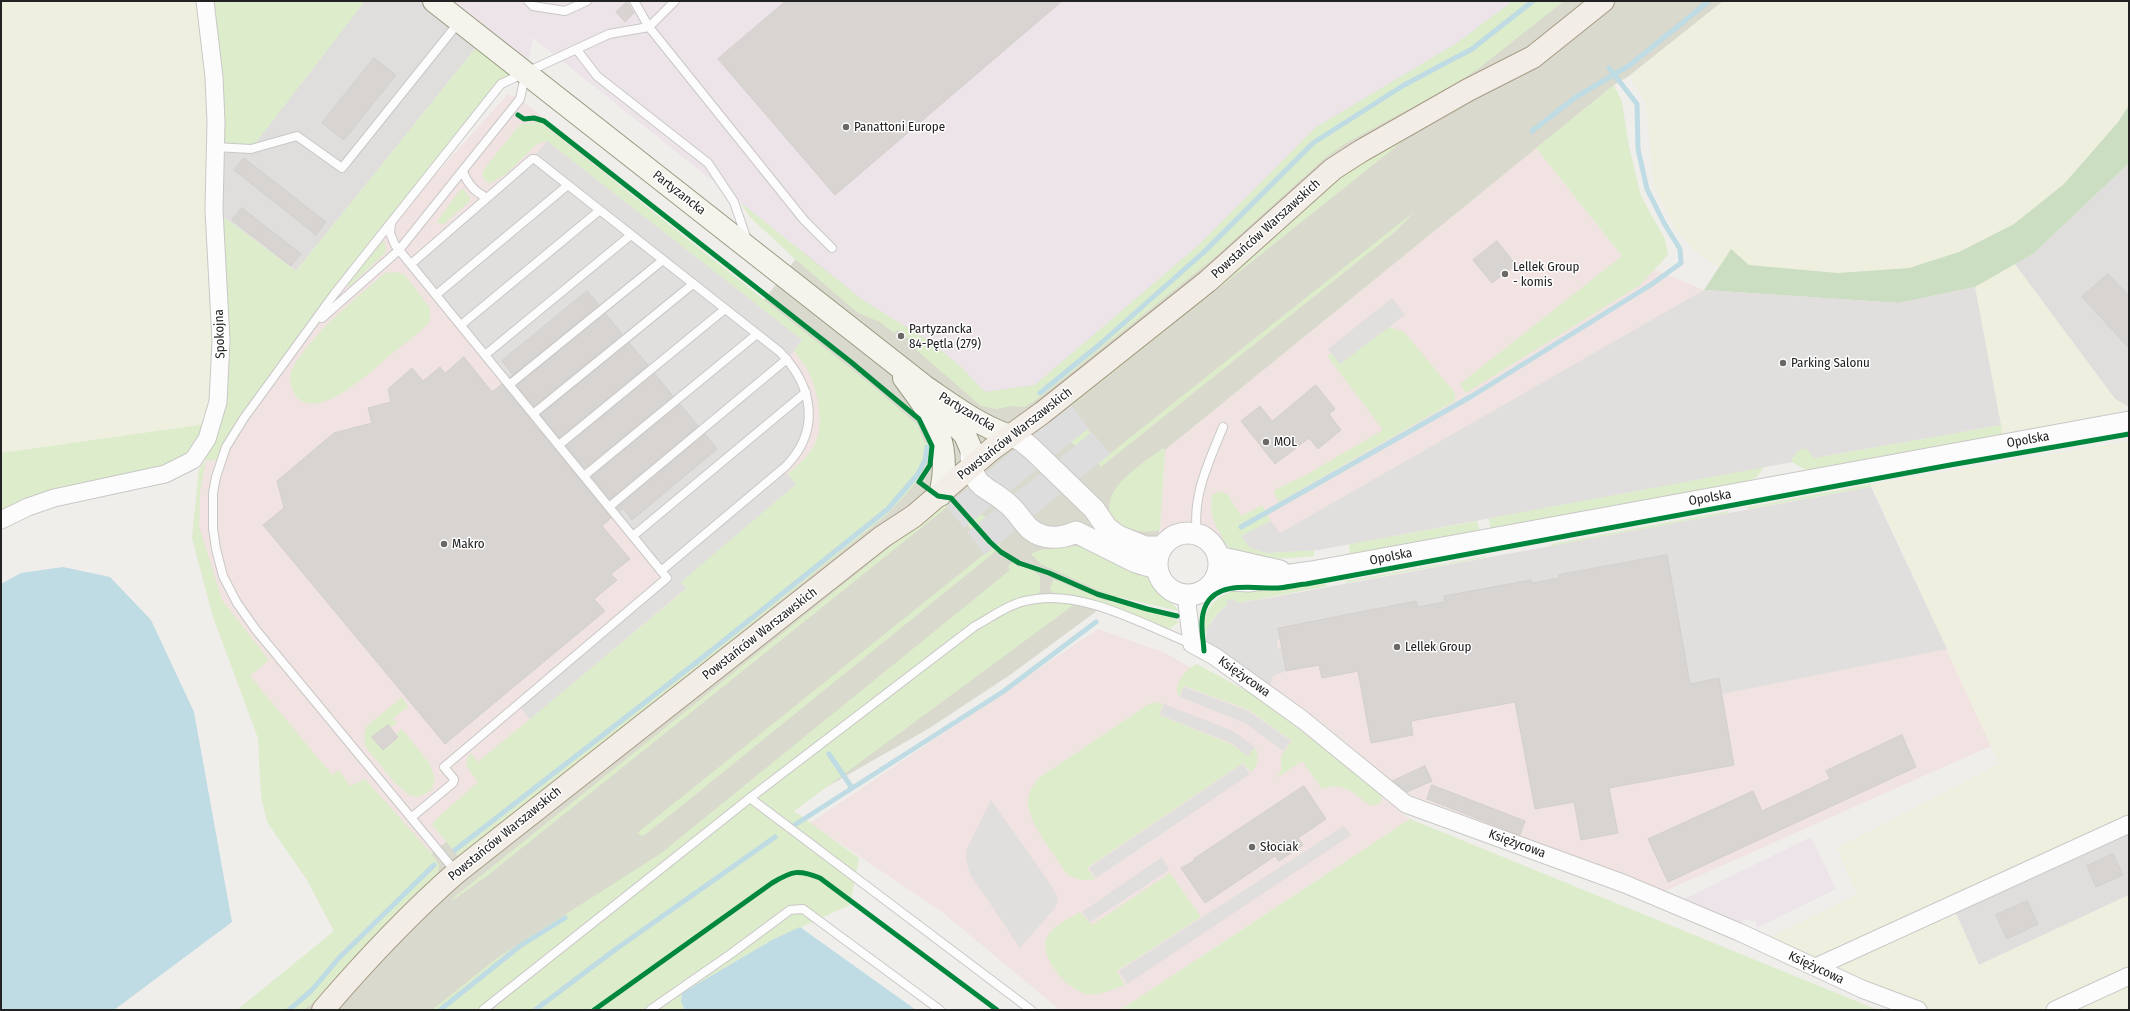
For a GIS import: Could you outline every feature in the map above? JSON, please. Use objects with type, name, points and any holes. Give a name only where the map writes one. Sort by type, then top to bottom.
[{"type":"main road","name":"Partyzancka","points":[[434,1],[924,386],[968,416],[996,431],[1010,436]]},
{"type":"main road","name":"Powstańców Warszawskich","points":[[324,1010],[369,957],[421,904],[457,872],[882,537],[914,516],[940,495],[971,457],[1010,436],[1042,413],[1208,281],[1333,169],[1361,151],[1468,90],[1533,57],[1603,1]]},
{"type":"main road","points":[[890,359],[927,412],[943,442],[943,483],[940,495]]},
{"type":"main road","name":"Partyzancka","points":[[924,386],[937,404],[965,435],[971,457]]},
{"type":"street","name":"Spokojna","points":[[1,520],[28,507],[54,498],[165,474],[193,460],[202,450],[213,423],[221,371],[221,341],[214,210],[216,122],[213,54],[205,1]]},
{"type":"street","name":"Opolska","points":[[1215,579],[1248,581],[1334,568],[2129,422]]},
{"type":"street","points":[[1010,436],[1021,440],[1032,449],[1094,509],[1107,528],[1118,536],[1145,547],[1161,547]]},
{"type":"street","points":[[971,457],[979,484],[985,490],[1008,504],[1036,534],[1049,538],[1076,532],[1136,562],[1156,568]]},
{"type":"street","points":[[1189,533],[1197,534],[1210,543],[1218,557],[1218,572],[1215,579],[1203,591],[1186,595],[1170,590],[1164,584],[1156,568],[1161,547],[1173,536],[1189,533]]},
{"type":"street","name":"Opolska","points":[[1218,557],[1290,574]]},
{"type":"street","points":[[1186,595],[1192,644]]},
{"type":"street","name":"Księżycowa","points":[[1192,644],[1214,656],[1303,720],[1406,804],[1625,884],[1816,967],[1862,989],[1918,1010]]},
{"type":"street","points":[[1816,967],[2129,824]]},
{"type":"street","points":[[2055,1010],[2129,976]]},
{"type":"lane","points":[[528,1],[533,6],[565,12],[587,1]]},
{"type":"lane","points":[[634,1],[649,27],[804,220],[832,248]]},
{"type":"lane","points":[[457,872],[256,630],[230,590],[216,549],[213,522],[213,493],[220,461],[226,446],[244,418],[335,293],[502,84],[609,34],[649,27],[675,1]]},
{"type":"lane","points":[[215,148],[251,148],[297,136],[342,168],[459,21]]},
{"type":"lane","points":[[577,50],[597,76],[708,163],[734,202],[751,250]]},
{"type":"lane","points":[[305,336],[348,294],[399,250],[520,99],[526,72]]},
{"type":"lane","points":[[411,264],[532,159],[535,159],[787,359],[798,374],[806,392],[808,402],[807,434],[795,456],[786,466],[661,571]]},
{"type":"lane","points":[[463,171],[469,184],[487,198]]},
{"type":"lane","points":[[436,294],[568,185]]},
{"type":"lane","points":[[461,325],[600,210]]},
{"type":"lane","points":[[391,224],[392,240],[399,250],[667,578],[444,767],[454,780],[453,783],[412,817]]},
{"type":"lane","points":[[485,355],[631,235]]},
{"type":"lane","points":[[510,385],[663,260]]},
{"type":"lane","points":[[533,414],[693,284]]},
{"type":"lane","points":[[559,445],[725,309]]},
{"type":"lane","points":[[584,476],[757,334]]},
{"type":"lane","points":[[609,507],[787,359]]},
{"type":"lane","points":[[633,536],[806,392]]},
{"type":"lane","points":[[1197,534],[1196,508],[1201,482],[1223,427]]},
{"type":"lane","points":[[483,1010],[750,798],[975,626],[1001,611],[1028,600],[1047,598],[1079,601],[1110,610],[1192,644]]},
{"type":"lane","points":[[750,798],[1031,1010]]},
{"type":"lane","points":[[650,1010],[732,954],[790,910],[803,909],[940,1010]]},
{"type":"shaded area","points":[[365,1],[434,1],[483,39],[296,271],[214,210],[215,147],[251,148]]},
{"type":"shaded area","points":[[434,1],[1513,1],[1457,43],[1315,128],[1201,243],[1035,385],[985,392],[959,365],[929,341],[864,301],[533,38],[526,73]]},
{"type":"shaded area","points":[[1513,1],[1724,1],[1629,76],[1614,85],[1165,450],[1158,546],[1136,582],[1010,675],[928,729],[802,801],[515,1010],[237,1010],[816,544],[841,368],[760,305],[802,251],[864,301],[929,341],[959,365],[985,392],[1035,385],[1201,243],[1315,128],[1457,43]]},
{"type":"shaded area","points":[[508,94],[520,99],[541,116],[689,246],[841,368],[816,544],[334,931],[307,880],[267,822],[261,796],[258,738],[213,617],[192,538],[199,469],[234,434],[391,224]]},
{"type":"shaded area","points":[[547,141],[802,340],[787,359],[803,384],[807,434],[783,469],[796,484],[681,582],[686,588],[530,719],[518,705],[667,578],[411,264],[532,159]]},
{"type":"shaded area","points":[[1536,148],[1622,256],[1704,290],[1899,303],[1975,287],[2001,425],[1814,458],[1318,550],[1228,547],[1210,531],[1196,525],[1160,530],[1165,450]]},
{"type":"shaded area","points":[[2129,163],[2129,407],[2115,399],[2014,263],[2034,253]]},
{"type":"shaded area","name":"Parking Salonu","points":[[1975,287],[2001,425],[1814,458],[1806,448],[1798,451],[1792,458],[1792,462],[1318,550],[1267,553],[1250,548],[1241,536],[1271,521],[1280,533],[1704,290],[1899,303]]},
{"type":"shaded area","points":[[1392,298],[1405,315],[1340,364],[1328,349]]},
{"type":"shaded area","points":[[1871,487],[1991,746],[1665,891],[1406,793],[1325,725],[1284,694],[1270,687],[1206,641],[1206,636],[1274,597]]},
{"type":"shaded area","points":[[1871,487],[1947,649],[1722,694],[1719,678],[1690,684],[1666,555],[1559,575],[1560,578],[1444,596],[1445,602],[1418,607],[1416,601],[1278,627],[1280,640],[1277,641],[1277,649],[1281,648],[1286,671],[1273,676],[1270,687],[1206,641],[1207,628],[1219,612],[1227,605],[1227,600],[1235,599],[1236,603],[1274,597]]},
{"type":"shaded area","points":[[1098,629],[1165,653],[1281,719],[1410,819],[1120,1010],[1060,1010],[942,912],[810,823]]},
{"type":"shaded area","points":[[1184,687],[1248,711],[1291,741],[1283,751],[1247,724],[1180,697]]},
{"type":"shaded area","points":[[1164,704],[1233,731],[1255,747],[1248,756],[1231,743],[1160,715]]},
{"type":"shaded area","points":[[1242,764],[1250,774],[1096,878],[1089,868]]},
{"type":"shaded area","points":[[991,800],[1053,888],[1058,899],[1055,908],[1020,948],[970,874],[966,859],[966,851]]},
{"type":"shaded area","points":[[1344,826],[1351,835],[1127,984],[1119,971]]},
{"type":"shaded area","points":[[2129,829],[2129,895],[1979,965],[1953,907]]},
{"type":"shaded area","points":[[1811,837],[1836,889],[1757,928],[1756,922],[1746,919],[1737,924],[1684,899]]},
{"type":"shaded area","points":[[1162,857],[1169,870],[1090,922],[1082,912]]},
{"type":"green space","points":[[1,1],[205,1],[213,54],[213,423],[1,453]]},
{"type":"green space","points":[[205,1],[365,1],[251,149],[215,147]]},
{"type":"green space","points":[[1513,1],[1564,1],[1478,69],[1455,84],[1346,143],[1325,158],[1214,258],[1043,395],[1025,407],[1012,406],[996,409],[981,406],[907,342],[909,339],[898,330],[894,333],[880,322],[858,313],[796,260],[750,217],[740,202],[864,301],[929,341],[959,365],[985,392],[1035,385],[1201,243],[1315,128],[1457,43]]},
{"type":"green space","points":[[1723,1],[2129,1],[2129,105],[2119,121],[2064,184],[2014,224],[1959,252],[1909,268],[1838,273],[1749,265],[1731,249],[1719,267],[1695,251],[1674,227],[1654,186],[1646,103],[1629,76]]},
{"type":"green space","points":[[483,39],[526,73],[501,84],[256,401],[220,461],[193,460],[1,520],[1,453],[213,423],[214,210],[296,271]]},
{"type":"green space","points":[[1614,85],[1622,102],[1629,146],[1641,196],[1665,239],[1668,255],[1640,285],[1466,393],[1460,384],[1622,256],[1536,148]]},
{"type":"green space","points":[[2129,105],[2129,163],[2034,253],[1975,287],[1899,303],[1704,290],[1731,249],[1749,265],[1838,273],[1909,268],[1959,252],[2014,224],[2064,184],[2119,121]]},
{"type":"green space","points":[[535,122],[541,123],[868,382],[917,424],[925,443],[930,443],[929,454],[922,473],[916,482],[888,514],[460,858],[432,825],[434,821],[478,782],[470,772],[467,764],[468,757],[471,753],[478,762],[686,589],[680,582],[795,485],[787,474],[811,451],[816,442],[820,426],[819,408],[815,389],[806,367],[794,351],[802,340],[547,141],[537,144],[506,174],[491,183],[486,182],[482,174],[485,168],[517,128],[522,124]]},
{"type":"green space","points":[[1408,137],[1070,407],[1108,455],[1415,211],[1395,232],[1101,467],[1097,462],[1068,440],[1052,423],[1052,420],[1055,417],[1221,284],[1345,174]]},
{"type":"green space","points":[[463,189],[470,197],[470,201],[444,224],[438,223],[438,220],[459,191]]},
{"type":"green space","points":[[383,241],[385,242],[386,252],[349,287],[347,286],[347,284]]},
{"type":"green space","points":[[2014,263],[2115,399],[2125,405],[2112,419],[2003,437],[1975,287]]},
{"type":"green space","points":[[396,272],[404,274],[430,308],[430,321],[356,384],[342,393],[328,400],[315,404],[303,402],[294,393],[290,381],[292,369],[301,355],[334,318],[385,273]]},
{"type":"green space","points":[[1389,327],[1404,332],[1455,393],[1455,401],[1279,502],[1274,493],[1276,489],[1306,475],[1383,430],[1328,357],[1331,353],[1340,363]]},
{"type":"green space","points":[[2001,425],[2003,437],[1816,470],[1804,469],[1792,462],[1792,458],[1798,451],[1806,448],[1814,458]]},
{"type":"green space","points":[[2129,441],[2129,829],[1953,907],[1979,965],[2129,895],[2129,1010],[1918,1010],[1760,942],[1857,895],[1837,848],[1999,764],[1871,484]]},
{"type":"green space","points":[[1163,448],[1165,450],[1160,530],[1147,532],[1129,529],[1112,518],[1109,507],[1111,497],[1125,478]]},
{"type":"green space","points":[[206,460],[200,493],[199,526],[222,600],[269,660],[250,676],[332,775],[339,770],[350,786],[365,779],[432,854],[439,865],[438,874],[359,953],[320,997],[304,1010],[237,1010],[334,931],[307,880],[267,822],[261,796],[258,738],[213,617],[192,538],[199,469]]},
{"type":"green space","points":[[1764,467],[1757,477],[1745,483],[1490,529],[1489,518]]},
{"type":"green space","points":[[1871,484],[1871,487],[1748,509],[1748,507]]},
{"type":"green space","points":[[1220,491],[1228,495],[1241,516],[1262,505],[1271,521],[1242,536],[1267,553],[1314,550],[1314,556],[1294,558],[1256,558],[1235,552],[1224,542],[1212,515],[1212,495]]},
{"type":"green space","points":[[956,499],[983,515],[1005,538],[999,545],[1001,547],[674,812],[643,836],[637,833],[988,551],[951,504],[487,876],[453,900],[452,899],[947,501],[950,504]]},
{"type":"green space","points":[[1728,511],[1729,513],[1551,546],[1551,544]]},
{"type":"green space","points":[[1477,521],[1480,532],[1350,556],[1349,544]]},
{"type":"green space","points":[[1074,546],[1088,548],[1141,577],[1145,574],[1163,596],[1179,611],[1106,594],[1041,564],[1031,554],[1040,550]]},
{"type":"green space","points":[[1487,557],[1345,583],[1346,581]]},
{"type":"green space","points":[[1013,562],[1018,567],[1025,564],[1040,576],[1040,590],[1038,594],[994,609],[976,621],[894,682],[476,1010],[432,1010],[497,958],[660,854],[1010,570],[1008,566]]},
{"type":"green space","points":[[1053,579],[1104,600],[1171,617],[1179,622],[1171,628],[1166,629],[1087,598],[1054,593],[1050,590]]},
{"type":"green space","points":[[1325,584],[1328,586],[1227,605],[1214,619],[1207,631],[1206,636],[1205,620],[1207,614],[1214,602],[1226,594],[1233,591],[1270,591]]},
{"type":"green space","points":[[1028,600],[1079,601],[794,811],[859,858],[850,905],[772,940],[682,993],[681,1002],[685,1010],[492,1010],[750,798],[975,626]]},
{"type":"green space","points":[[1197,664],[1252,694],[1372,784],[1382,794],[1381,803],[1371,806],[1354,793],[1343,788],[1329,787],[1322,789],[1302,761],[1277,778],[1281,771],[1281,756],[1292,741],[1249,710],[1184,686],[1179,697],[1177,687],[1181,678],[1189,669]]},
{"type":"green space","points":[[402,697],[408,707],[393,718],[397,723],[390,728],[387,725],[372,738],[383,750],[398,738],[396,734],[402,729],[429,763],[435,778],[432,790],[419,797],[409,795],[394,782],[365,746],[364,733],[367,726]]},
{"type":"green space","points":[[1158,702],[1163,704],[1159,715],[1231,744],[1248,756],[1253,749],[1256,749],[1258,759],[1255,767],[1251,772],[1243,763],[1087,868],[1095,879],[1081,880],[1068,875],[1044,841],[1033,821],[1028,805],[1028,797],[1031,790],[1040,777],[1149,704]]},
{"type":"green space","points":[[1410,819],[1878,1010],[1120,1010]]},
{"type":"green space","points":[[1170,873],[1201,917],[1117,971],[1124,984],[1123,986],[1101,993],[1088,994],[1080,991],[1063,980],[1050,962],[1046,953],[1045,943],[1051,931],[1080,912],[1092,925]]},
{"type":"water","points":[[63,567],[110,577],[151,620],[194,712],[232,922],[114,1010],[1,1010],[1,584],[21,573]]},
{"type":"water","points":[[800,927],[916,1010],[685,1010],[681,1002],[682,993],[772,940]]},
{"type":"pier","points":[[1071,405],[1089,428],[964,528],[946,506],[1034,433]]},
{"type":"pier","points":[[1092,432],[1110,454],[985,555],[967,532]]},
{"type":"building","name":"Panattoni Europe","points":[[786,1],[1062,1],[835,195],[718,59]]},
{"type":"building","points":[[627,2],[634,13],[625,22],[616,12]]},
{"type":"building","points":[[374,58],[396,75],[344,140],[322,123]]},
{"type":"building","points":[[244,158],[326,222],[316,235],[234,170]]},
{"type":"building","points":[[242,208],[301,254],[291,266],[232,220]]},
{"type":"building","points":[[1497,241],[1516,265],[1492,283],[1473,260]]},
{"type":"building","points":[[2108,274],[2129,296],[2129,348],[2082,297]]},
{"type":"building","points":[[587,291],[599,305],[513,375],[502,361]]},
{"type":"building","points":[[606,314],[622,334],[534,406],[517,386]]},
{"type":"building","points":[[629,343],[648,365],[559,438],[541,415]]},
{"type":"building","name":"Makro","points":[[464,357],[492,392],[502,384],[611,518],[602,526],[630,559],[611,574],[617,580],[594,599],[605,611],[445,744],[263,525],[284,508],[277,481],[334,433],[372,423],[368,408],[391,402],[388,389],[412,368],[423,381],[440,367],[445,373]]},
{"type":"building","points":[[655,374],[673,396],[585,468],[566,446]]},
{"type":"building","points":[[1316,385],[1335,409],[1329,414],[1341,430],[1318,449],[1309,438],[1275,464],[1241,421],[1260,406],[1272,421]]},
{"type":"building","points":[[680,404],[698,426],[610,499],[592,477]]},
{"type":"building","points":[[705,434],[717,449],[632,520],[623,508],[620,511],[617,508]]},
{"type":"building","points":[[1667,555],[1690,684],[1719,678],[1734,765],[1609,788],[1618,833],[1581,840],[1574,802],[1535,809],[1515,702],[1411,721],[1413,735],[1371,743],[1358,671],[1322,678],[1319,665],[1286,671],[1278,628],[1416,601],[1418,607],[1445,602],[1444,596],[1531,580],[1532,583],[1560,578],[1559,575]]},
{"type":"building","points":[[388,725],[398,737],[383,750],[372,737]]},
{"type":"building","points":[[1902,735],[1916,767],[1668,882],[1648,839],[1753,791],[1762,811],[1830,779],[1826,771]]},
{"type":"building","points":[[1425,766],[1432,781],[1407,792],[1393,781]]},
{"type":"building","points":[[1432,785],[1525,821],[1520,835],[1427,799]]},
{"type":"building","points":[[1304,786],[1326,819],[1298,838],[1303,845],[1279,861],[1275,856],[1205,903],[1181,868]]},
{"type":"building","points":[[2113,854],[2123,875],[2096,887],[2087,866]]},
{"type":"building","points":[[2027,901],[2038,924],[2007,939],[1996,915]]},
{"type":"waterway","points":[[1040,393],[1099,345],[1204,252],[1313,143],[1404,85],[1472,49],[1533,1]]},
{"type":"waterway","points":[[1532,131],[1576,97],[1630,65],[1709,1]]},
{"type":"waterway","points":[[1241,527],[1472,396],[1652,284],[1681,263],[1680,249],[1664,223],[1647,189],[1638,149],[1637,104],[1609,68]]},
{"type":"waterway","points":[[455,850],[702,658],[888,509],[918,474],[925,460],[927,447]]},
{"type":"waterway","points":[[793,826],[1004,691],[1096,622]]},
{"type":"waterway","points":[[829,754],[852,788]]},
{"type":"waterway","points":[[535,1010],[616,949],[775,837]]},
{"type":"waterway","points":[[289,1010],[312,990],[339,958],[434,865]]},
{"type":"waterway","points":[[440,1010],[520,946],[565,918]]},
{"type":"cycle path","points":[[518,115],[524,119],[534,118],[544,121],[851,362],[919,419],[932,446],[930,465],[919,482],[938,496],[951,498],[990,542],[1001,552],[1019,563],[1049,573],[1097,594],[1147,609],[1177,616]]},
{"type":"cycle path","points":[[1204,651],[1202,628],[1204,610],[1212,597],[1219,592],[1228,589],[1249,587],[1278,588],[1306,584],[1950,465],[2129,434]]},
{"type":"cycle path","points":[[594,1010],[772,883],[790,874],[800,872],[820,878],[997,1010]]},
{"type":"place","name":"Panattoni Europe","points":[[846,127]]},
{"type":"place","name":"Lellek Group - komis","points":[[1505,274]]},
{"type":"place","name":"Partyzancka 84-Pętla (279)","points":[[901,336]]},
{"type":"place","name":"Parking Salonu","points":[[1783,363]]},
{"type":"place","name":"MOL","points":[[1266,442]]},
{"type":"place","name":"Makro","points":[[444,544]]},
{"type":"place","name":"Lellek Group","points":[[1397,647]]},
{"type":"place","name":"Słociak","points":[[1252,847]]}]
